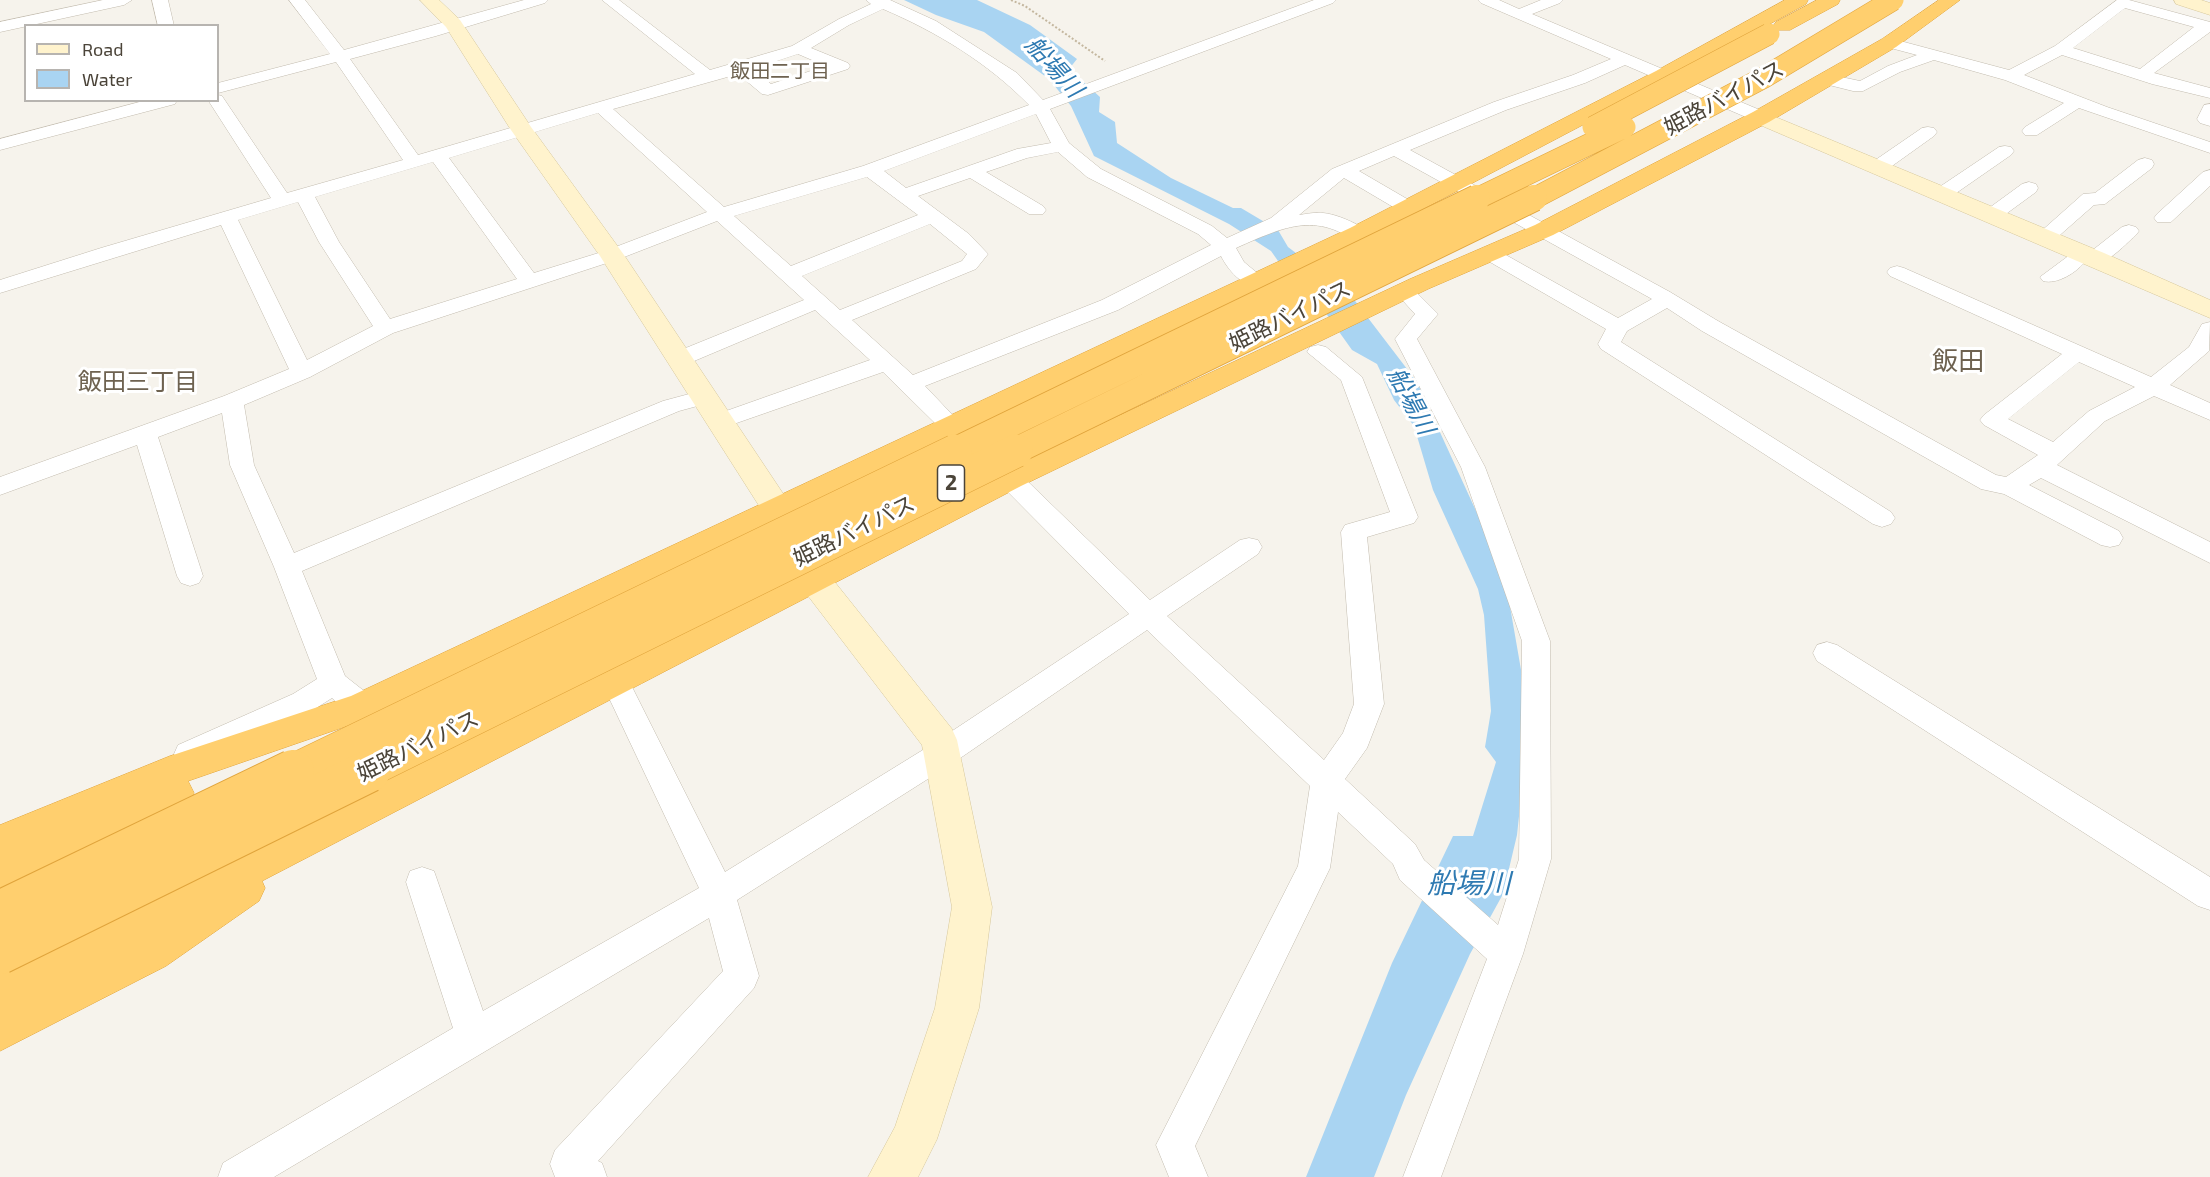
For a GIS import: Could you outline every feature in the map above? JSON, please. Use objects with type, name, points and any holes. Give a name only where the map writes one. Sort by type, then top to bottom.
[{"type":"highway","points":[[1,848],[363,706],[1359,233],[1663,75],[1799,0]]},
{"type":"highway","points":[[1390,242],[1541,155],[1831,0]]},
{"type":"highway","name":"姫路バイパス","points":[[0,912],[1684,98],[1793,40],[1860,0]]},
{"type":"highway","points":[[0,994],[1010,479],[1309,346],[1412,288],[1544,230],[1761,117],[1889,43],[1951,0]]},
{"type":"highway","points":[[1553,189],[1636,162],[1731,115],[1834,55],[1902,2]]},
{"type":"highway","name":"姫路バイパス","points":[[0,953],[1300,310],[1553,189],[1763,78],[1868,17],[1902,2]]},
{"type":"highway","points":[[0,1029],[151,952],[365,807]]},
{"type":"street","points":[[30,0],[41,22]]},
{"type":"street","points":[[25,24],[41,22],[124,0]]},
{"type":"street","points":[[160,0],[166,24]]},
{"type":"street","points":[[297,0],[340,56],[414,163]]},
{"type":"street","points":[[429,0],[453,24],[522,130],[612,255],[777,509],[814,579],[939,740],[972,907],[957,1008],[914,1139],[892,1177]]},
{"type":"street","points":[[219,88],[430,33],[453,24],[540,0]]},
{"type":"street","points":[[610,0],[707,76]]},
{"type":"street","points":[[0,486],[146,435],[232,401],[302,372],[385,328],[612,255],[719,214],[870,171],[1328,0]]},
{"type":"street","points":[[1486,0],[2087,255],[2210,310]]},
{"type":"street","points":[[1519,14],[1555,0]]},
{"type":"street","points":[[2183,0],[2208,21]]},
{"type":"street","points":[[0,287],[227,217],[741,68],[798,49],[879,2],[931,24],[1011,76],[1041,108],[1062,146],[1094,173],[1205,230],[1225,246],[1236,266],[1258,282]]},
{"type":"street","points":[[2011,76],[2061,49],[2125,2],[2208,21]]},
{"type":"street","points":[[2148,81],[2208,21]]},
{"type":"street","points":[[0,27],[24,24]]},
{"type":"street","points":[[1889,43],[2011,76],[2077,102],[2210,148]]},
{"type":"street","points":[[741,68],[768,90],[842,66],[798,49]]},
{"type":"street","points":[[2061,49],[2148,81],[2210,93]]},
{"type":"street","points":[[1827,78],[1853,86],[1863,86],[1894,69],[1933,55]]},
{"type":"street","points":[[910,384],[1110,305],[1225,246],[1278,222],[1339,173],[1500,106],[1578,79],[1626,58]]},
{"type":"street","points":[[0,145],[85,117],[158,102]]},
{"type":"street","points":[[217,102],[282,201]]},
{"type":"street","points":[[2031,131],[2077,102]]},
{"type":"street","points":[[601,107],[910,384],[951,426]]},
{"type":"street","points":[[2210,109],[2206,120],[2210,121]]},
{"type":"street","points":[[1878,167],[1928,132]]},
{"type":"street","points":[[904,195],[1023,153],[1062,146]]},
{"type":"street","points":[[1396,150],[1544,230],[1990,483],[2010,486],[2110,538]]},
{"type":"street","points":[[1942,194],[2006,151]]},
{"type":"street","points":[[438,156],[530,282]]},
{"type":"street","points":[[2045,238],[2090,198],[2098,200],[2145,164]]},
{"type":"street","points":[[837,319],[969,266],[978,254],[962,238],[870,171]]},
{"type":"street","points":[[1345,171],[1407,207]]},
{"type":"street","points":[[972,172],[1036,210]]},
{"type":"street","points":[[2164,218],[2210,176]]},
{"type":"street","points":[[1992,215],[2029,188]]},
{"type":"street","points":[[304,195],[329,242],[385,328]]},
{"type":"street","points":[[787,275],[933,216]]},
{"type":"street","points":[[227,217],[302,372]]},
{"type":"street","points":[[1278,222],[1323,219],[1359,233],[1412,288],[1427,314],[1406,339],[1473,466],[1536,641],[1535,859],[1506,954],[1422,1177]]},
{"type":"street","points":[[2050,277],[2129,231]]},
{"type":"street","points":[[1490,254],[1618,327]]},
{"type":"street","points":[[1897,272],[2210,412]]},
{"type":"street","points":[[1667,299],[1618,327],[1609,344],[1882,518]]},
{"type":"street","points":[[679,359],[817,302]]},
{"type":"street","points":[[2010,486],[2048,460],[2097,416],[2153,387],[2198,351],[2210,329]]},
{"type":"street","points":[[1189,1177],[1175,1145],[1314,868],[1326,781],[1356,739],[1369,704],[1354,532],[1405,517],[1351,377],[1309,346]]},
{"type":"street","points":[[2070,359],[1992,420],[2048,460],[2210,553]]},
{"type":"street","points":[[720,421],[885,363]]},
{"type":"street","points":[[287,567],[671,406],[704,397]]},
{"type":"street","points":[[232,401],[242,465],[287,567],[333,683],[363,706]]},
{"type":"street","points":[[146,435],[190,576]]},
{"type":"street","points":[[1010,479],[1148,615],[1404,854],[1412,870],[1506,954]]},
{"type":"street","points":[[237,1177],[719,894],[942,754],[1249,548]]},
{"type":"street","points":[[1827,653],[2210,895]]},
{"type":"street","points":[[571,1173],[742,976],[719,894],[615,681]]},
{"type":"street","points":[[1,848],[106,792],[303,702],[333,683]]},
{"type":"street","points":[[422,882],[474,1036]]},
{"type":"path","points":[[1011,0],[1025,6],[1125,76]]},
{"type":"water","name":"船場川","points":[[904,0],[977,0],[1030,25],[1077,59],[1069,69],[1100,97],[1099,112],[1115,122],[1117,143],[1171,178],[1233,208],[1241,208],[1278,230],[1288,247],[1349,293],[1417,382],[1504,572],[1524,687],[1525,760],[1517,835],[1503,894],[1470,954],[1406,1095],[1374,1177],[1306,1177],[1392,963],[1453,836],[1473,836],[1496,762],[1485,747],[1491,711],[1484,615],[1478,589],[1433,490],[1414,426],[1394,400],[1377,364],[1352,350],[1325,312],[1290,278],[1271,251],[1229,224],[1094,156],[1071,106],[1049,79],[984,32],[936,15]]},
{"type":"district","name":"飯田二丁目","points":[[780,71]]},
{"type":"district","name":"飯田","points":[[1958,361]]},
{"type":"district","name":"飯田三丁目","points":[[138,382]]}]
